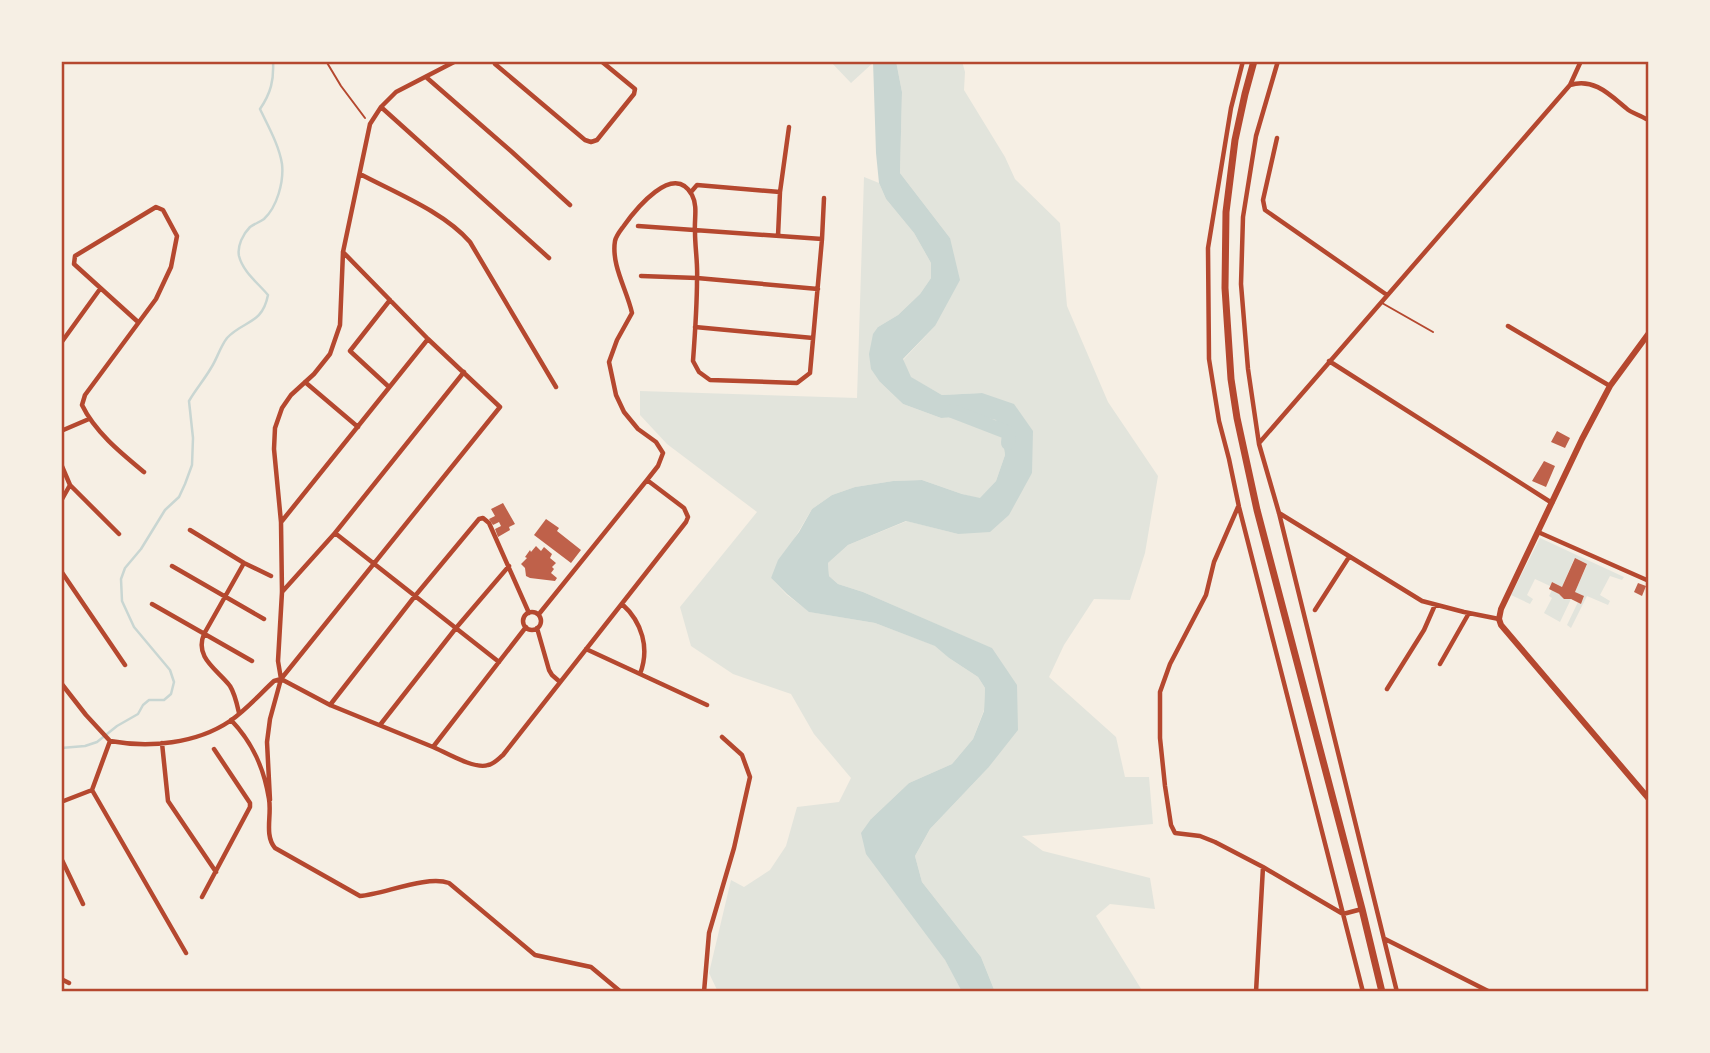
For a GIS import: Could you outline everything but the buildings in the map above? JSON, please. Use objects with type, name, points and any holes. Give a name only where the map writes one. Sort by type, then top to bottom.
[{"type":"highway","points":[[1255,61],[1235,140],[1226,212],[1225,288],[1231,379],[1257,510],[1382,992]]},
{"type":"main road","points":[[1649,333],[1610,386],[1582,439],[1501,609],[1499,619],[1649,799]]},
{"type":"street","points":[[281,679],[278,661],[282,592],[281,522],[274,449],[275,428],[282,408],[291,395],[314,374],[330,354],[340,325],[343,251],[369,122],[396,92],[456,61]]},
{"type":"street","points":[[494,61],[585,140],[591,142],[597,140],[634,94],[635,89],[601,61]]},
{"type":"street","points":[[1243,61],[1235,92],[1208,248],[1209,359],[1219,421],[1238,506],[1363,992]]},
{"type":"street","points":[[1278,61],[1256,136],[1243,217],[1241,284],[1248,369],[1259,444],[1279,513],[1397,992]]},
{"type":"street","points":[[1259,444],[1570,85],[1581,61]]},
{"type":"street","points":[[426,77],[570,205]]},
{"type":"street","points":[[1570,85],[1581,83],[1595,86],[1628,109],[1649,119]]},
{"type":"street","points":[[1235,92],[1245,94]]},
{"type":"street","points":[[381,107],[549,258]]},
{"type":"street","points":[[778,236],[780,192],[789,127]]},
{"type":"street","points":[[1277,138],[1263,200],[1265,210],[1387,295]]},
{"type":"street","points":[[360,174],[458,228],[470,242],[556,387]]},
{"type":"street","points":[[691,192],[697,185],[780,192]]},
{"type":"street","points":[[538,614],[658,466],[663,453],[656,442],[638,429],[624,412],[616,396],[610,362],[617,340],[632,313],[629,298],[619,276],[615,238],[631,215],[662,186],[684,186],[691,192],[695,203],[697,278],[693,361],[699,372],[710,380],[797,383],[810,373],[812,367],[824,198]]},
{"type":"street","points":[[138,322],[74,264],[75,256],[156,207],[163,209],[177,236],[171,267],[156,299],[85,395],[82,405],[89,419],[123,455],[144,472]]},
{"type":"street","points":[[638,226],[822,239]]},
{"type":"street","points":[[343,251],[428,339],[500,407],[281,679],[267,742],[270,836],[273,846],[362,896],[421,883],[449,883],[535,956],[591,967],[621,992]]},
{"type":"street","points":[[641,276],[697,278],[818,289]]},
{"type":"street","points":[[61,343],[100,289]]},
{"type":"street","points":[[389,387],[350,351],[391,300]]},
{"type":"street","points":[[1508,326],[1610,386]]},
{"type":"street","points":[[695,327],[813,338]]},
{"type":"street","points":[[281,522],[428,339]]},
{"type":"street","points":[[1329,361],[1552,503]]},
{"type":"street","points":[[282,592],[335,533],[464,372]]},
{"type":"street","points":[[305,382],[358,427]]},
{"type":"street","points":[[61,431],[89,419]]},
{"type":"street","points":[[1229,459],[1246,457]]},
{"type":"street","points":[[61,464],[69,485],[118,534]]},
{"type":"street","points":[[61,683],[110,741],[138,745],[162,743],[183,740],[214,730],[231,720],[274,681],[281,679],[330,705],[474,765],[489,765],[503,755],[683,527],[688,517],[684,508],[647,480]]},
{"type":"street","points":[[61,501],[69,485]]},
{"type":"street","points":[[1238,506],[1214,562],[1206,595],[1170,664],[1159,699],[1160,738],[1171,825],[1175,833],[1200,836],[1263,867],[1343,915],[1362,909]]},
{"type":"street","points":[[1279,513],[1417,598],[1435,605],[1499,619]]},
{"type":"street","points":[[330,705],[476,521],[483,518],[489,523],[529,612]]},
{"type":"street","points":[[190,530],[271,576]]},
{"type":"street","points":[[1538,532],[1649,581]]},
{"type":"street","points":[[335,533],[499,662]]},
{"type":"street","points":[[1315,610],[1349,557]]},
{"type":"street","points":[[239,713],[233,691],[211,666],[203,653],[201,641],[244,563]]},
{"type":"street","points":[[172,566],[264,619]]},
{"type":"street","points":[[380,725],[509,566]]},
{"type":"street","points":[[61,571],[125,665]]},
{"type":"street","points":[[152,604],[252,661]]},
{"type":"street","points":[[622,604],[636,619],[642,635],[645,656],[640,674]]},
{"type":"street","points":[[1387,690],[1424,630],[1435,605]]},
{"type":"street","points":[[537,628],[532,630],[526,627],[523,621],[529,612],[536,612],[541,620],[537,628],[549,670],[560,682]]},
{"type":"street","points":[[1440,664],[1468,613]]},
{"type":"street","points":[[433,747],[526,627]]},
{"type":"street","points":[[586,649],[707,705]]},
{"type":"street","points":[[231,720],[248,738],[259,760],[270,800]]},
{"type":"street","points":[[704,992],[709,933],[734,848],[750,777],[742,755],[722,737]]},
{"type":"street","points":[[61,802],[92,790],[110,741]]},
{"type":"street","points":[[162,743],[168,801],[216,872]]},
{"type":"street","points":[[202,897],[250,807],[250,803],[214,749]]},
{"type":"street","points":[[92,790],[186,953]]},
{"type":"street","points":[[61,859],[83,904]]},
{"type":"street","points":[[1256,992],[1263,867]]},
{"type":"street","points":[[1384,938],[1490,992]]},
{"type":"street","points":[[61,979],[69,984]]},
{"type":"lane","points":[[1381,302],[1433,332]]},
{"type":"path","points":[[326,61],[341,86],[369,122]]},
{"type":"shaded area","points":[[830,61],[875,61],[851,83]]},
{"type":"shaded area","points":[[873,61],[896,61],[902,92],[900,173],[950,238],[960,280],[935,326],[903,359],[911,377],[942,395],[982,393],[1014,404],[1033,431],[1032,473],[1009,515],[990,532],[958,534],[906,521],[848,545],[828,563],[829,576],[838,584],[863,592],[992,648],[1017,685],[1018,730],[988,768],[930,829],[915,856],[922,882],[981,957],[995,992],[962,992],[945,960],[866,854],[861,833],[871,819],[909,783],[952,764],[973,739],[984,711],[985,688],[978,677],[935,646],[875,623],[809,612],[771,578],[778,560],[812,509],[832,495],[855,487],[922,480],[980,498],[996,481],[1005,455],[996,420],[977,416],[941,418],[903,404],[880,382],[871,369],[869,354],[873,334],[920,294],[931,278],[931,263],[914,233],[886,199],[879,183]]},
{"type":"shaded area","points":[[896,61],[962,61],[965,72],[964,90],[1005,157],[1015,179],[1060,223],[1067,306],[1108,402],[1158,476],[1145,553],[1130,600],[1094,599],[1064,645],[1049,677],[1116,737],[1125,777],[1149,777],[1153,824],[1022,836],[1043,851],[1150,878],[1155,909],[1110,904],[1096,916],[1143,992],[995,992],[981,957],[922,882],[915,856],[930,829],[988,768],[991,648],[863,592],[838,584],[829,576],[828,563],[848,545],[907,521],[958,534],[1032,473],[982,393],[942,395],[910,377],[903,360],[935,326],[950,238],[900,173],[902,92]]},
{"type":"shaded area","points":[[864,177],[879,183],[886,199],[914,233],[931,263],[931,278],[920,294],[898,315],[878,327],[880,382],[903,404],[941,418],[978,416],[997,420],[1005,455],[996,481],[980,499],[922,480],[855,487],[832,495],[812,509],[771,578],[787,595],[810,612],[875,623],[936,646],[978,677],[985,688],[984,710],[973,739],[952,764],[909,783],[871,819],[962,992],[718,992],[709,973],[731,880],[744,887],[770,870],[786,846],[797,807],[839,802],[851,778],[814,734],[791,694],[733,674],[691,646],[680,607],[757,512],[667,444],[640,415],[640,391],[857,398]]},
{"type":"shaded area","points":[[1540,538],[1624,577],[1622,580],[1610,576],[1600,595],[1610,601],[1608,605],[1587,596],[1571,628],[1567,625],[1578,602],[1581,604],[1584,597],[1575,592],[1587,565],[1574,559],[1562,587],[1552,582],[1550,586],[1535,579],[1527,595],[1533,599],[1530,604],[1511,595]]},
{"type":"shaded area","points":[[1552,590],[1564,599],[1571,599],[1560,622],[1544,613],[1552,598],[1549,596]]},
{"type":"waterway","points":[[61,748],[97,742],[138,714],[149,700],[164,700],[171,694],[174,682],[170,670],[134,627],[122,601],[121,579],[125,568],[141,549],[165,510],[179,497],[185,484],[192,465],[193,438],[189,401],[227,338],[257,317],[268,295],[244,267],[239,248],[247,230],[269,214],[281,186],[281,157],[260,109],[271,86],[273,61]]},
{"type":"waterway","points":[[952,411],[1009,433],[1008,443]]}]
